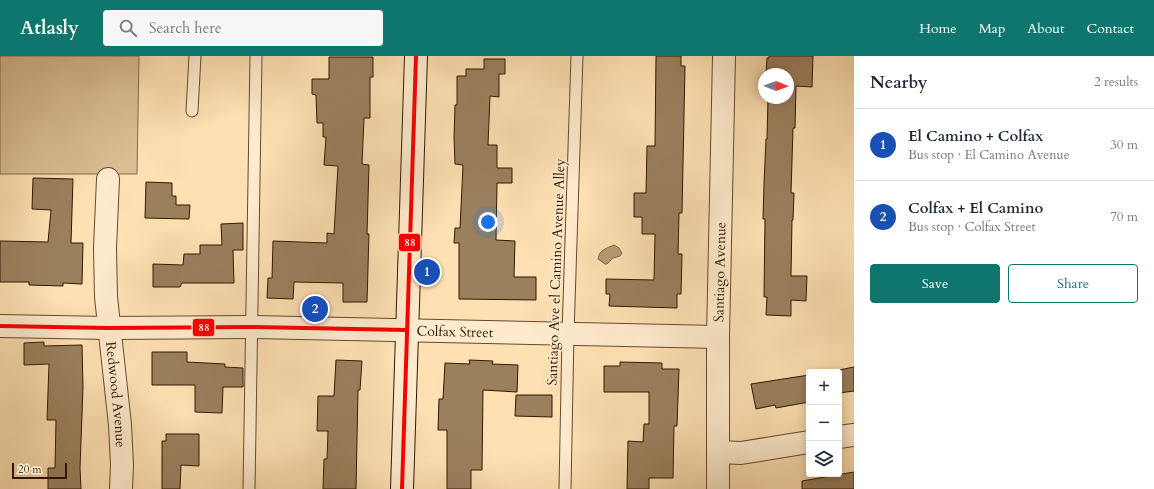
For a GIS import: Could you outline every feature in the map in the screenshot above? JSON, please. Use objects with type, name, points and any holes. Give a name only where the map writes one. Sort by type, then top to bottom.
[{"type":"street","points":[[402,489],[416,56]]},
{"type":"street","name":"Santiago Avenue","points":[[718,489],[718,338],[724,56]]},
{"type":"street","name":"Redwood Avenue","points":[[108,179],[105,248],[106,297],[108,328],[120,425],[122,466],[121,489]]},
{"type":"street","name":"Colfax Street","points":[[0,326],[108,328],[252,327],[718,338]]},
{"type":"street","points":[[842,437],[854,435]]},
{"type":"street","points":[[719,452],[741,453],[806,442]]},
{"type":"lane","points":[[192,111],[195,56]]},
{"type":"lane","points":[[249,489],[256,56]]},
{"type":"lane","name":"Santiago Ave el Camino Avenue Alley","points":[[565,489],[568,334],[577,56]]},
{"type":"shaded area","points":[[0,56],[139,56],[137,174],[0,174]]},
{"type":"shaded area","points":[[614,245],[619,248],[622,253],[620,256],[613,258],[607,264],[598,259],[602,251]]},
{"type":"building","points":[[656,56],[681,56],[681,66],[685,66],[682,213],[679,213],[678,254],[682,254],[681,294],[677,294],[677,308],[609,306],[610,294],[606,294],[606,279],[654,280],[655,234],[642,234],[642,217],[634,217],[634,193],[646,193],[647,146],[655,146]]},
{"type":"building","points":[[769,56],[813,56],[812,87],[796,86],[791,193],[794,193],[791,276],[807,276],[806,301],[791,300],[791,316],[766,315],[767,297],[764,297],[765,219],[763,219],[768,104],[794,104],[794,68],[766,68],[767,58],[769,58]]},
{"type":"building","points":[[329,57],[373,57],[373,77],[370,77],[370,118],[364,118],[362,164],[369,165],[367,302],[343,302],[343,283],[294,282],[293,299],[267,298],[268,278],[272,278],[273,241],[327,243],[327,233],[334,234],[338,166],[324,165],[326,137],[323,137],[323,123],[317,123],[316,95],[312,94],[312,79],[329,79]]},
{"type":"building","points":[[484,59],[505,59],[505,74],[499,74],[499,97],[490,96],[488,145],[497,145],[497,168],[512,168],[512,183],[497,183],[496,240],[515,241],[514,277],[536,277],[536,300],[459,299],[459,243],[454,243],[455,228],[460,228],[463,165],[455,164],[454,138],[455,105],[457,105],[457,76],[466,76],[466,69],[484,69]]},
{"type":"building","points":[[33,178],[73,179],[71,243],[83,243],[82,284],[63,283],[63,286],[29,285],[29,282],[0,282],[0,241],[48,242],[51,210],[32,209]]},
{"type":"building","points":[[146,182],[172,183],[172,196],[176,196],[176,205],[190,205],[189,219],[145,218]]},
{"type":"building","points":[[243,223],[243,250],[233,250],[234,283],[182,283],[180,287],[153,287],[153,264],[183,265],[184,254],[200,254],[200,245],[222,245],[221,224]]},
{"type":"building","points":[[44,342],[44,346],[82,345],[83,387],[80,468],[81,489],[48,489],[48,468],[55,468],[56,420],[47,420],[49,364],[24,365],[24,343]]},
{"type":"building","points":[[152,352],[187,352],[187,362],[225,364],[225,367],[243,368],[243,387],[223,387],[222,413],[195,412],[195,385],[152,385]]},
{"type":"building","points":[[336,360],[362,361],[360,390],[358,390],[356,489],[323,489],[324,459],[327,459],[328,431],[317,431],[318,396],[334,396]]},
{"type":"building","points":[[469,360],[493,361],[492,364],[518,365],[517,392],[483,390],[482,470],[471,470],[471,489],[447,489],[447,430],[438,430],[439,399],[443,399],[445,363],[470,364]]},
{"type":"building","points":[[620,362],[662,363],[662,369],[679,369],[677,426],[674,426],[673,478],[649,478],[649,489],[627,489],[628,441],[643,442],[644,424],[649,424],[649,392],[604,392],[604,366],[620,366]]},
{"type":"building","points":[[854,367],[854,391],[842,393],[842,369]]},
{"type":"building","points":[[806,375],[806,403],[776,408],[775,405],[756,409],[751,384]]},
{"type":"building","points":[[516,395],[552,395],[552,417],[515,416]]},
{"type":"building","points":[[166,434],[199,434],[199,466],[181,465],[180,489],[162,489],[162,441],[166,441]]},
{"type":"building","points":[[854,472],[854,489],[802,489],[802,481],[825,477],[842,477],[842,474]]},
{"type":"transit line","name":"88","points":[[402,489],[416,56]]},
{"type":"transit line","name":"88","points":[[0,326],[108,328],[252,327],[407,330]]},
{"type":"place","name":"El Camino + Colfax","points":[[427,272]]},
{"type":"place","name":"Colfax + El Camino","points":[[315,309]]}]
